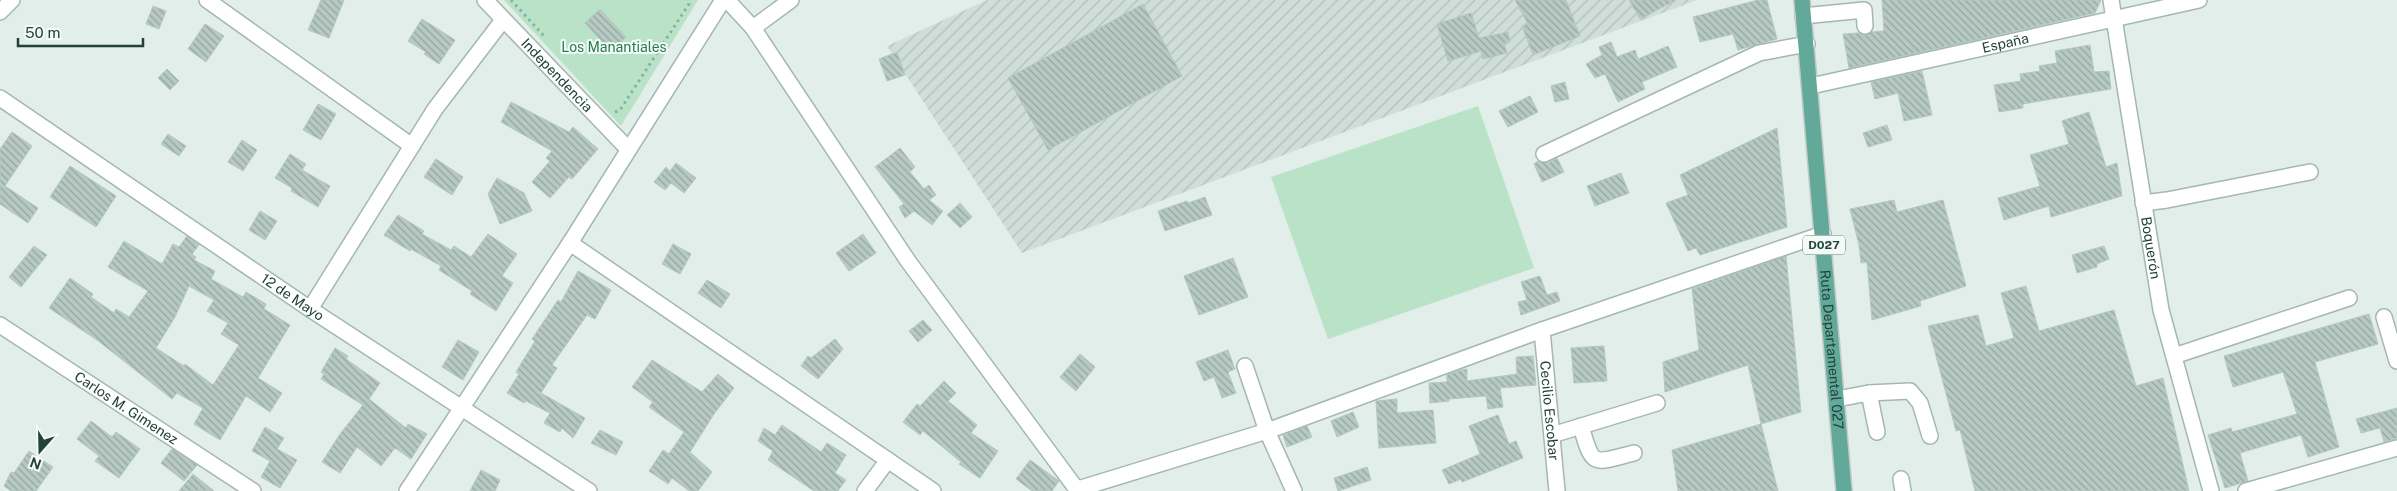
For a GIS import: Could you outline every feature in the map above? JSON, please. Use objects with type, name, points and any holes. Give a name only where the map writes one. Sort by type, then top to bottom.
[{"type":"main road","name":"Ruta Departamental 027","points":[[1802,0],[1811,86],[1844,491]]},
{"type":"street","points":[[0,12],[12,0]]},
{"type":"street","points":[[207,0],[412,146]]},
{"type":"street","name":"Independencia","points":[[485,0],[628,149]]},
{"type":"street","points":[[406,491],[570,243],[628,149],[725,0],[752,28],[908,261],[1078,490],[1267,431],[1542,330],[1823,234]]},
{"type":"street","points":[[752,28],[791,0]]},
{"type":"street","name":"Boquerón","points":[[2111,0],[2161,310],[2211,491]]},
{"type":"street","name":"España","points":[[1811,86],[2199,0]]},
{"type":"street","points":[[1803,16],[1863,5],[1865,26]]},
{"type":"street","points":[[310,309],[435,109],[503,20]]},
{"type":"street","points":[[1544,154],[1759,53],[1807,44]]},
{"type":"street","name":"12 de Mayo","points":[[0,98],[310,309],[462,406],[589,491]]},
{"type":"street","points":[[2143,203],[2310,172]]},
{"type":"street","points":[[570,243],[933,491]]},
{"type":"street","points":[[2174,356],[2349,298]]},
{"type":"street","points":[[2384,317],[2397,361]]},
{"type":"street","name":"Carlos M. Gimenez","points":[[0,325],[253,491]]},
{"type":"street","name":"Cecilio Escobar","points":[[1542,330],[1557,491]]},
{"type":"street","points":[[1245,366],[1267,431],[1294,491]]},
{"type":"street","points":[[1837,399],[1869,393],[1910,391],[1920,402],[1930,436]]},
{"type":"street","points":[[1869,393],[1877,432]]},
{"type":"street","points":[[1552,435],[1657,403]]},
{"type":"street","points":[[1581,426],[1589,455],[1594,459],[1603,460],[1634,453]]},
{"type":"street","points":[[2246,491],[2397,448]]},
{"type":"street","points":[[865,491],[888,460]]},
{"type":"path","points":[[614,112],[620,110],[689,4],[689,0]]},
{"type":"shaded area","points":[[987,0],[1697,0],[1022,253],[887,46]]},
{"type":"green space","name":"Los Manantiales","points":[[504,0],[698,0],[621,126]]},
{"type":"green space","points":[[1478,106],[1534,268],[1328,339],[1271,177]]},
{"type":"building","points":[[321,0],[344,0],[329,38],[308,30]]},
{"type":"building","points":[[1515,0],[1566,0],[1580,36],[1533,55],[1522,26],[1528,24]]},
{"type":"building","points":[[1629,0],[1676,0],[1640,19]]},
{"type":"building","points":[[1758,0],[1767,0],[1777,39],[1738,50],[1733,34],[1700,42],[1693,17]]},
{"type":"building","points":[[1882,0],[2101,0],[2095,13],[1849,68],[1843,34],[1859,33],[1866,35],[1872,32],[1884,31]]},
{"type":"building","points":[[1143,4],[1182,76],[1048,150],[1008,78]]},
{"type":"building","points":[[153,6],[166,11],[159,29],[146,24]]},
{"type":"building","points":[[600,9],[626,37],[611,51],[585,23]]},
{"type":"building","points":[[1471,13],[1479,38],[1508,32],[1510,42],[1504,43],[1507,53],[1483,59],[1481,51],[1448,61],[1437,24]]},
{"type":"building","points":[[422,19],[455,40],[439,64],[424,54],[426,52],[408,41]]},
{"type":"building","points":[[205,24],[224,36],[206,62],[188,49]]},
{"type":"building","points":[[1611,42],[1617,57],[1635,50],[1638,59],[1668,46],[1677,67],[1642,82],[1645,89],[1618,102],[1605,74],[1595,78],[1586,64],[1602,55],[1599,47]]},
{"type":"building","points":[[2090,45],[2094,72],[2109,71],[2111,89],[2023,104],[2023,108],[1999,112],[1994,85],[2021,81],[2020,74],[2040,71],[2039,66],[2057,63],[2055,51]]},
{"type":"building","points":[[897,52],[905,75],[887,81],[879,59]]},
{"type":"building","points":[[167,69],[179,81],[170,90],[158,78]]},
{"type":"building","points":[[1922,71],[1932,115],[1904,121],[1898,93],[1875,99],[1871,82]]},
{"type":"building","points":[[1565,82],[1569,99],[1555,102],[1551,86]]},
{"type":"building","points":[[1530,96],[1538,112],[1508,127],[1499,111]]},
{"type":"building","points":[[511,102],[569,132],[573,127],[598,149],[572,179],[569,177],[550,198],[532,182],[550,161],[546,158],[552,151],[501,122]]},
{"type":"building","points":[[318,104],[336,114],[321,140],[303,130]]},
{"type":"building","points":[[2089,112],[2106,167],[2117,163],[2122,196],[2051,217],[2049,206],[2004,220],[1998,198],[2040,186],[2030,155],[2069,144],[2062,121]]},
{"type":"building","points":[[1887,125],[1892,140],[1868,147],[1863,133]]},
{"type":"building","points":[[1777,128],[1787,227],[1700,255],[1696,248],[1688,251],[1666,203],[1688,195],[1680,175]]},
{"type":"building","points":[[12,132],[32,146],[5,186],[38,208],[28,223],[0,204],[0,149]]},
{"type":"building","points":[[168,134],[186,146],[179,156],[161,144]]},
{"type":"building","points":[[242,140],[257,150],[243,171],[228,162]]},
{"type":"building","points":[[900,148],[915,167],[910,172],[924,189],[929,185],[936,195],[929,200],[943,211],[932,225],[914,211],[905,218],[899,207],[904,204],[875,167]]},
{"type":"building","points":[[290,154],[306,164],[302,170],[330,186],[318,207],[291,191],[292,188],[275,178]]},
{"type":"building","points":[[1557,158],[1564,172],[1542,182],[1534,164],[1538,161],[1548,163]]},
{"type":"building","points":[[436,159],[463,177],[452,195],[424,177]]},
{"type":"building","points":[[676,163],[696,178],[684,193],[671,183],[665,190],[654,182],[666,167],[670,171]]},
{"type":"building","points":[[70,166],[116,196],[96,227],[50,197]]},
{"type":"building","points":[[1621,173],[1629,193],[1595,206],[1587,186]]},
{"type":"building","points":[[497,178],[524,193],[532,211],[500,224],[488,194]]},
{"type":"building","points":[[1205,197],[1212,215],[1165,231],[1158,211]]},
{"type":"building","points":[[1894,200],[1897,212],[1943,200],[1966,286],[1920,301],[1921,306],[1872,320],[1867,262],[1861,263],[1859,245],[1850,209]]},
{"type":"building","points":[[960,203],[972,217],[960,228],[947,215]]},
{"type":"building","points":[[260,211],[277,221],[265,240],[249,230]]},
{"type":"building","points":[[398,215],[424,231],[422,234],[451,250],[454,246],[471,257],[488,234],[517,254],[502,276],[513,283],[496,311],[470,294],[472,291],[439,270],[441,266],[411,249],[410,251],[384,235]]},
{"type":"building","points":[[863,234],[876,253],[849,271],[836,253]]},
{"type":"building","points":[[187,236],[199,245],[192,254],[196,257],[194,260],[215,271],[211,279],[243,297],[246,292],[266,304],[264,309],[290,325],[258,378],[282,393],[270,412],[246,396],[220,440],[194,424],[203,408],[177,393],[172,399],[97,340],[49,308],[70,278],[93,294],[91,297],[114,313],[116,309],[129,317],[148,291],[108,267],[124,241],[162,264],[173,244],[179,247]],"holes":[[[189,286],[214,300],[207,311],[228,323],[221,334],[239,345],[213,385],[185,364],[184,366],[156,348],[175,317]]]},
{"type":"building","points":[[673,244],[691,254],[680,274],[662,264]]},
{"type":"building","points":[[34,246],[47,255],[21,287],[9,277]]},
{"type":"building","points":[[2104,246],[2109,259],[2097,264],[2097,267],[2077,273],[2072,255]]},
{"type":"building","points":[[1786,256],[1801,412],[1761,424],[1748,365],[1665,392],[1663,362],[1699,350],[1692,289]]},
{"type":"building","points":[[1233,258],[1248,297],[1199,315],[1184,276]]},
{"type":"building","points":[[578,271],[611,290],[595,319],[587,315],[552,365],[557,368],[541,393],[585,418],[573,438],[562,428],[560,432],[544,423],[550,413],[526,401],[524,403],[507,393],[519,374],[516,372],[535,341],[532,339],[558,300],[561,302]]},
{"type":"building","points":[[1540,276],[1547,295],[1557,292],[1560,301],[1521,315],[1518,302],[1527,300],[1521,282]]},
{"type":"building","points":[[707,280],[730,294],[721,308],[698,293]]},
{"type":"building","points":[[2026,286],[2039,331],[2114,310],[2136,386],[2163,378],[2189,491],[1975,491],[1960,430],[1956,431],[1928,326],[1978,315],[1986,346],[2014,338],[2001,293]]},
{"type":"building","points":[[2369,314],[2378,344],[2315,362],[2339,447],[2308,457],[2301,435],[2240,453],[2248,481],[2225,488],[2208,435],[2231,428],[2232,432],[2297,414],[2283,372],[2233,387],[2224,356]]},
{"type":"building","points":[[923,320],[932,330],[918,342],[909,331]]},
{"type":"building","points":[[835,339],[843,349],[818,379],[801,366],[808,356],[811,358]]},
{"type":"building","points":[[458,340],[479,352],[463,380],[442,367]]},
{"type":"building","points":[[1604,346],[1607,381],[1574,383],[1571,348]]},
{"type":"building","points":[[335,348],[348,356],[346,359],[380,383],[369,399],[406,428],[408,424],[427,434],[411,459],[395,448],[381,466],[357,447],[340,473],[322,462],[340,434],[363,405],[321,379],[324,374],[321,372]]},
{"type":"building","points":[[1228,350],[1235,369],[1228,372],[1236,393],[1222,398],[1214,377],[1204,381],[1196,362]]},
{"type":"building","points":[[1080,354],[1095,367],[1076,391],[1060,377]]},
{"type":"building","points":[[1533,356],[1536,385],[1500,388],[1503,407],[1488,409],[1486,396],[1449,399],[1449,401],[1430,403],[1429,383],[1447,382],[1447,375],[1467,369],[1467,381],[1517,374],[1516,357]]},
{"type":"building","points":[[652,360],[702,392],[718,374],[734,388],[714,414],[690,452],[712,472],[698,491],[689,491],[672,478],[668,484],[649,471],[663,450],[669,454],[684,432],[649,407],[653,402],[632,387]]},
{"type":"building","points":[[944,381],[956,393],[948,401],[977,425],[971,433],[998,451],[980,478],[959,464],[961,462],[923,431],[920,435],[903,422],[917,404],[920,406]]},
{"type":"building","points":[[1397,399],[1397,413],[1433,410],[1436,443],[1379,448],[1376,401]]},
{"type":"building","points":[[2397,408],[2397,438],[2384,442],[2380,428],[2361,433],[2356,419]]},
{"type":"building","points":[[1353,412],[1359,427],[1337,437],[1331,421]]},
{"type":"building","points":[[1498,415],[1509,444],[1516,441],[1523,458],[1462,482],[1461,479],[1449,484],[1442,470],[1480,454],[1469,426]]},
{"type":"building","points":[[91,421],[112,437],[116,432],[140,449],[119,478],[95,461],[99,456],[77,439]]},
{"type":"building","points":[[1761,424],[1778,491],[1678,491],[1672,450]]},
{"type":"building","points":[[782,425],[821,452],[827,443],[846,455],[835,473],[846,480],[838,491],[814,491],[768,460],[773,451],[758,441],[764,428],[775,435]]},
{"type":"building","points":[[1307,426],[1312,437],[1287,447],[1283,435]]},
{"type":"building","points":[[265,427],[284,438],[277,449],[297,460],[280,488],[261,477],[270,461],[252,451]]},
{"type":"building","points":[[600,430],[623,442],[616,455],[591,443]]},
{"type":"building","points":[[172,449],[197,465],[184,481],[161,463]]},
{"type":"building","points":[[29,451],[53,467],[36,491],[11,491],[4,486],[11,472],[14,473]]},
{"type":"building","points":[[1030,460],[1059,481],[1052,491],[1032,491],[1016,479]]},
{"type":"building","points":[[1367,467],[1371,480],[1338,491],[1334,478]]},
{"type":"building","points":[[481,470],[500,480],[495,491],[470,491]]},
{"type":"building","points":[[193,474],[214,491],[179,491]]}]
